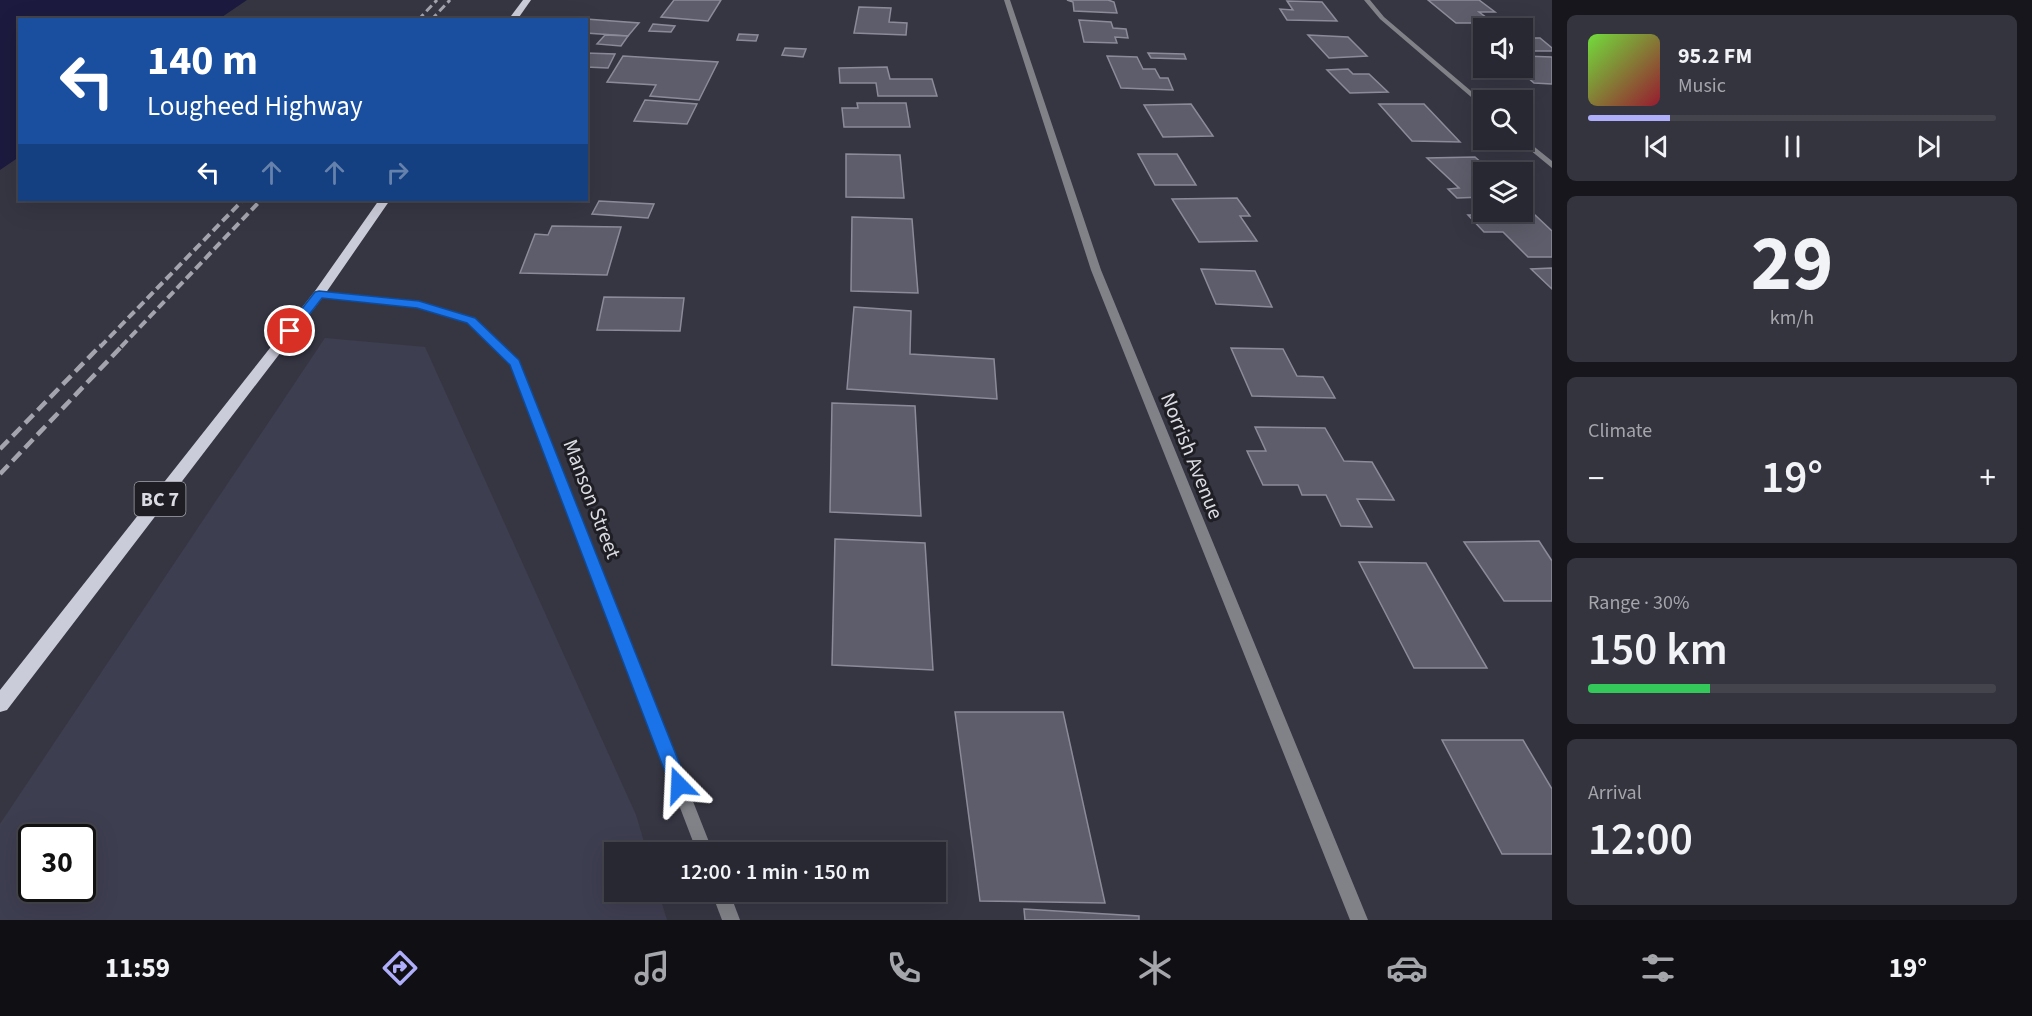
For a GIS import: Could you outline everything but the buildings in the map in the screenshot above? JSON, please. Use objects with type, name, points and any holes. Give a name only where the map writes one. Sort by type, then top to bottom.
[{"type":"main road","points":[[514,18],[527,0]]},
{"type":"main road","name":"BC 7","points":[[0,704],[319,294],[383,201]]},
{"type":"street","name":"Norrish Avenue","points":[[1007,0],[1096,270],[1359,920]]},
{"type":"street","points":[[1367,0],[1382,18],[1473,97]]},
{"type":"street","points":[[1533,149],[1552,165]]},
{"type":"street","name":"Manson Street","points":[[319,294],[419,304],[471,321],[515,363],[701,842]]},
{"type":"street","points":[[724,902],[731,920]]},
{"type":"shaded area","points":[[0,0],[247,0],[220,18],[18,18],[18,158],[0,170]]},
{"type":"shaded area","points":[[325,338],[425,347],[636,815],[644,842],[604,842],[604,902],[661,902],[667,920],[0,920],[0,824]]},
{"type":"railway","points":[[420,18],[437,0]]},
{"type":"railway","points":[[433,18],[450,0]]},
{"type":"railway","points":[[100,347],[242,201]]},
{"type":"railway","points":[[121,347],[260,201]]},
{"type":"railway","points":[[0,449],[101,345]]},
{"type":"railway","points":[[0,474],[123,345]]},
{"type":"route","points":[[290,331],[319,294],[419,304],[471,321],[515,363],[679,785]]}]
